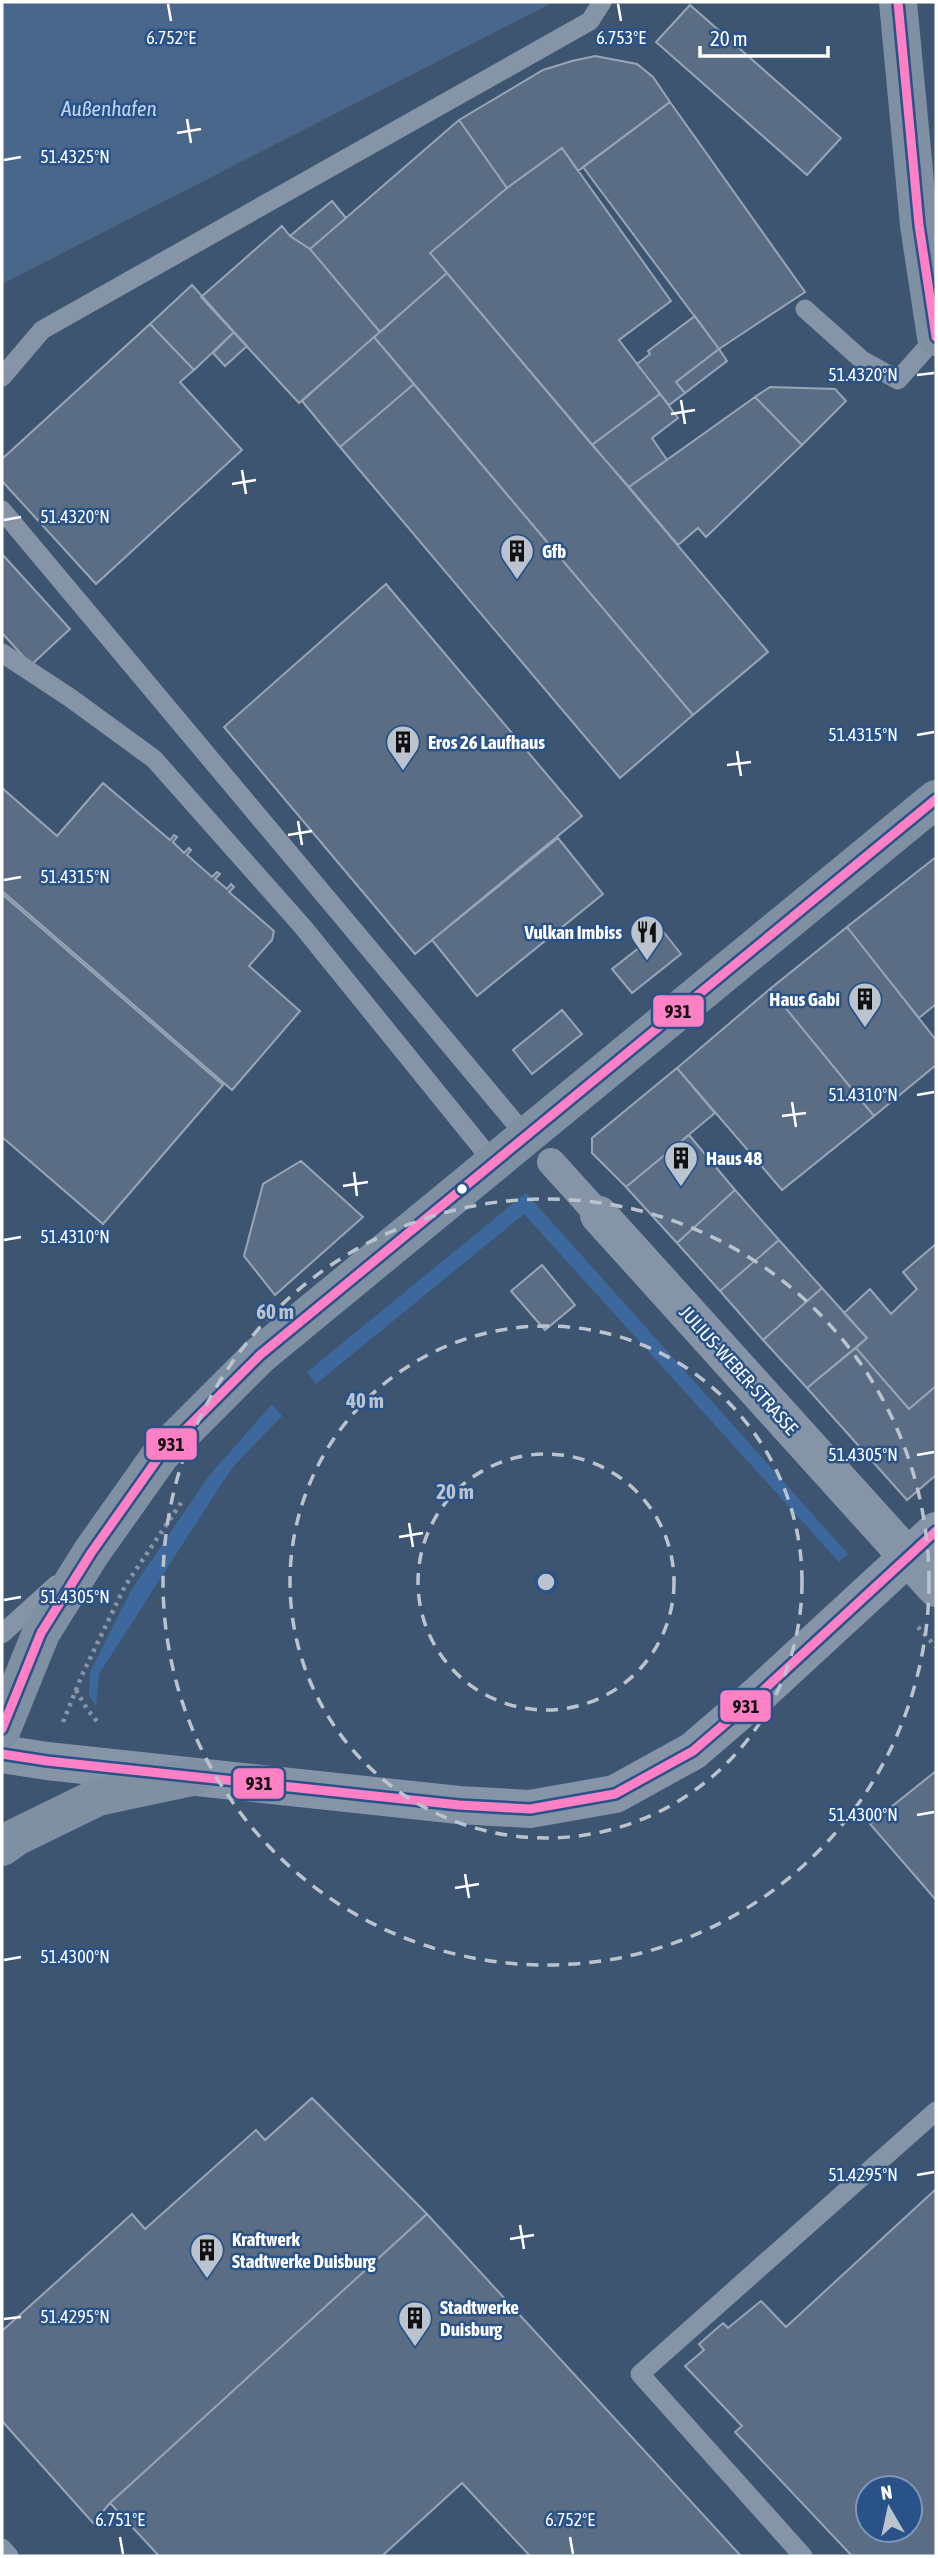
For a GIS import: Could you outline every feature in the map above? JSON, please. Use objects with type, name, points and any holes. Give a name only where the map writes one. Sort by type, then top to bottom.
[{"type":"main road","points":[[898,2],[919,225],[936,337]]},
{"type":"main road","points":[[2,1730],[41,1633],[91,1553],[161,1454],[260,1355],[494,1163],[539,1149],[936,799]]},
{"type":"main road","points":[[2,1846],[98,1797],[192,1777]]},
{"type":"street","points":[[539,1149],[599,1214]]},
{"type":"street","name":"JULIUS-WEBER-STRASSE","points":[[599,1214],[936,1588]]},
{"type":"street","points":[[2,1754],[459,1805],[530,1808],[615,1794],[693,1751],[757,1696],[936,1531]]},
{"type":"lane","points":[[2,377],[42,330],[590,21],[602,2]]},
{"type":"lane","points":[[806,310],[862,360],[898,380],[936,337]]},
{"type":"lane","points":[[2,510],[539,1149]]},
{"type":"lane","points":[[2,653],[69,697],[154,759],[303,927],[494,1163]]},
{"type":"lane","points":[[2,1634],[91,1553]]},
{"type":"lane","points":[[803,2556],[640,2374],[936,2111]]},
{"type":"lane","points":[[2,2548],[9,2556]]},
{"type":"path","points":[[47,1761],[76,1690],[125,1586],[185,1497]]},
{"type":"path","points":[[76,1690],[87,1710],[103,1728]]},
{"type":"shaded area","points":[[526,1193],[848,1554],[839,1562],[524,1214],[316,1384],[307,1372]]},
{"type":"shaded area","points":[[272,1404],[282,1416],[231,1469],[99,1674],[96,1706],[89,1695],[90,1672],[132,1589],[208,1477]]},
{"type":"water","name":"Außenhafen","points":[[2,2],[554,2],[2,284]]},
{"type":"building","points":[[690,5],[841,138],[807,175],[656,42]]},
{"type":"building","points":[[595,56],[637,64],[653,77],[670,102],[578,171],[562,148],[507,188],[459,120],[543,70]]},
{"type":"building","points":[[670,102],[805,292],[719,349],[583,167]]},
{"type":"building","points":[[459,120],[507,188],[430,253],[447,273],[380,332],[310,249]]},
{"type":"building","points":[[562,148],[671,301],[619,340],[660,394],[592,445],[430,253],[507,188]]},
{"type":"building","points":[[332,201],[346,218],[310,249],[290,236]]},
{"type":"building","points":[[282,226],[290,236],[310,249],[380,332],[299,403],[201,297]]},
{"type":"building","points":[[447,273],[768,652],[693,715],[374,337]]},
{"type":"building","points":[[192,285],[234,332],[194,370],[150,324]]},
{"type":"building","points":[[695,316],[719,349],[676,382],[685,393],[669,405],[637,364],[650,354],[648,351]]},
{"type":"building","points":[[150,324],[194,370],[180,382],[242,450],[96,584],[2,481],[2,459]]},
{"type":"building","points":[[234,332],[247,346],[225,366],[213,353]]},
{"type":"building","points":[[374,337],[414,384],[340,447],[302,401]]},
{"type":"building","points":[[719,349],[727,361],[685,393],[676,382]]},
{"type":"building","name":"Gfb","points":[[414,384],[693,715],[620,778],[340,447]]},
{"type":"building","points":[[770,387],[835,389],[846,401],[802,445],[755,397]]},
{"type":"building","points":[[660,394],[678,418],[652,438],[667,460],[629,487],[592,445]]},
{"type":"building","points":[[755,397],[802,445],[706,537],[698,528],[678,545],[629,487]]},
{"type":"building","points":[[2,554],[70,629],[31,665],[2,633]]},
{"type":"building","name":"Eros 26 Laufhaus","points":[[386,584],[582,816],[415,954],[224,727]]},
{"type":"building","points":[[103,783],[170,840],[174,835],[177,837],[173,842],[184,853],[189,848],[191,850],[187,855],[212,877],[217,872],[220,874],[215,879],[227,889],[231,884],[234,887],[229,892],[274,931],[272,940],[249,966],[300,1011],[232,1090],[2,891],[2,788],[57,836]]},
{"type":"building","points":[[558,838],[603,894],[477,996],[432,940]]},
{"type":"building","points":[[936,857],[936,1004],[919,1018],[847,927]]},
{"type":"building","points":[[2,894],[223,1085],[103,1224],[2,1137]]},
{"type":"building","name":"Haus Gabi","points":[[847,927],[936,1040],[936,1065],[874,1116],[770,989]]},
{"type":"building","name":"Vulkan Imbiss","points":[[662,930],[681,954],[632,993],[612,969]]},
{"type":"building","points":[[770,989],[874,1116],[782,1190],[677,1068]]},
{"type":"building","points":[[562,1010],[582,1034],[532,1074],[513,1050]]},
{"type":"building","points":[[677,1068],[715,1113],[626,1187],[592,1153],[592,1138]]},
{"type":"building","name":"Haus 48","points":[[689,1135],[735,1190],[677,1243],[626,1187]]},
{"type":"building","points":[[301,1161],[363,1217],[275,1295],[244,1256],[263,1184]]},
{"type":"building","points":[[735,1190],[779,1240],[720,1291],[677,1243]]},
{"type":"building","points":[[779,1240],[822,1288],[763,1340],[720,1291]]},
{"type":"building","points":[[936,1244],[936,1386],[909,1409],[856,1348],[867,1338],[844,1313],[870,1289],[891,1314],[917,1289],[903,1272]]},
{"type":"building","points":[[542,1265],[575,1305],[545,1330],[511,1291]]},
{"type":"building","points":[[822,1288],[867,1338],[807,1388],[763,1340]]},
{"type":"building","points":[[856,1348],[909,1409],[936,1386],[936,1475],[907,1500],[807,1388]]},
{"type":"building","points":[[936,1771],[936,1900],[870,1824]]},
{"type":"building","name":"Kraftwerk Stadtwerke Duisburg","points":[[312,2098],[427,2214],[110,2503],[93,2523],[2,2421],[2,2331],[132,2214],[145,2229],[256,2130],[265,2140]]},
{"type":"building","points":[[936,2189],[936,2556],[852,2556],[735,2432],[742,2426],[685,2366],[704,2350],[699,2344],[723,2323],[728,2328],[761,2301],[786,2327]]},
{"type":"building","name":"Stadtwerke Duisburg","points":[[427,2214],[741,2556],[530,2556],[462,2483],[382,2556],[159,2556],[110,2503]]},
{"type":"transit line","name":"931","points":[[898,2],[919,225],[936,337]]},
{"type":"transit line","name":"931","points":[[2,1729],[41,1633],[91,1553],[161,1454],[260,1355],[936,799]]},
{"type":"transit line","name":"931","points":[[2,1754],[459,1805],[530,1809],[615,1794],[693,1751],[757,1696],[936,1531]]},
{"type":"place","name":"Gfb","points":[[517,581]]},
{"type":"place","name":"Eros 26 Laufhaus","points":[[403,772]]},
{"type":"place","name":"Vulkan Imbiss","points":[[647,962]]},
{"type":"place","name":"Haus Gabi","points":[[865,1029]]},
{"type":"place","name":"Haus 48","points":[[681,1188]]},
{"type":"place","name":"Kraftwerk Stadtwerke Duisburg","points":[[207,2280]]},
{"type":"place","name":"Stadtwerke Duisburg","points":[[415,2348]]}]
